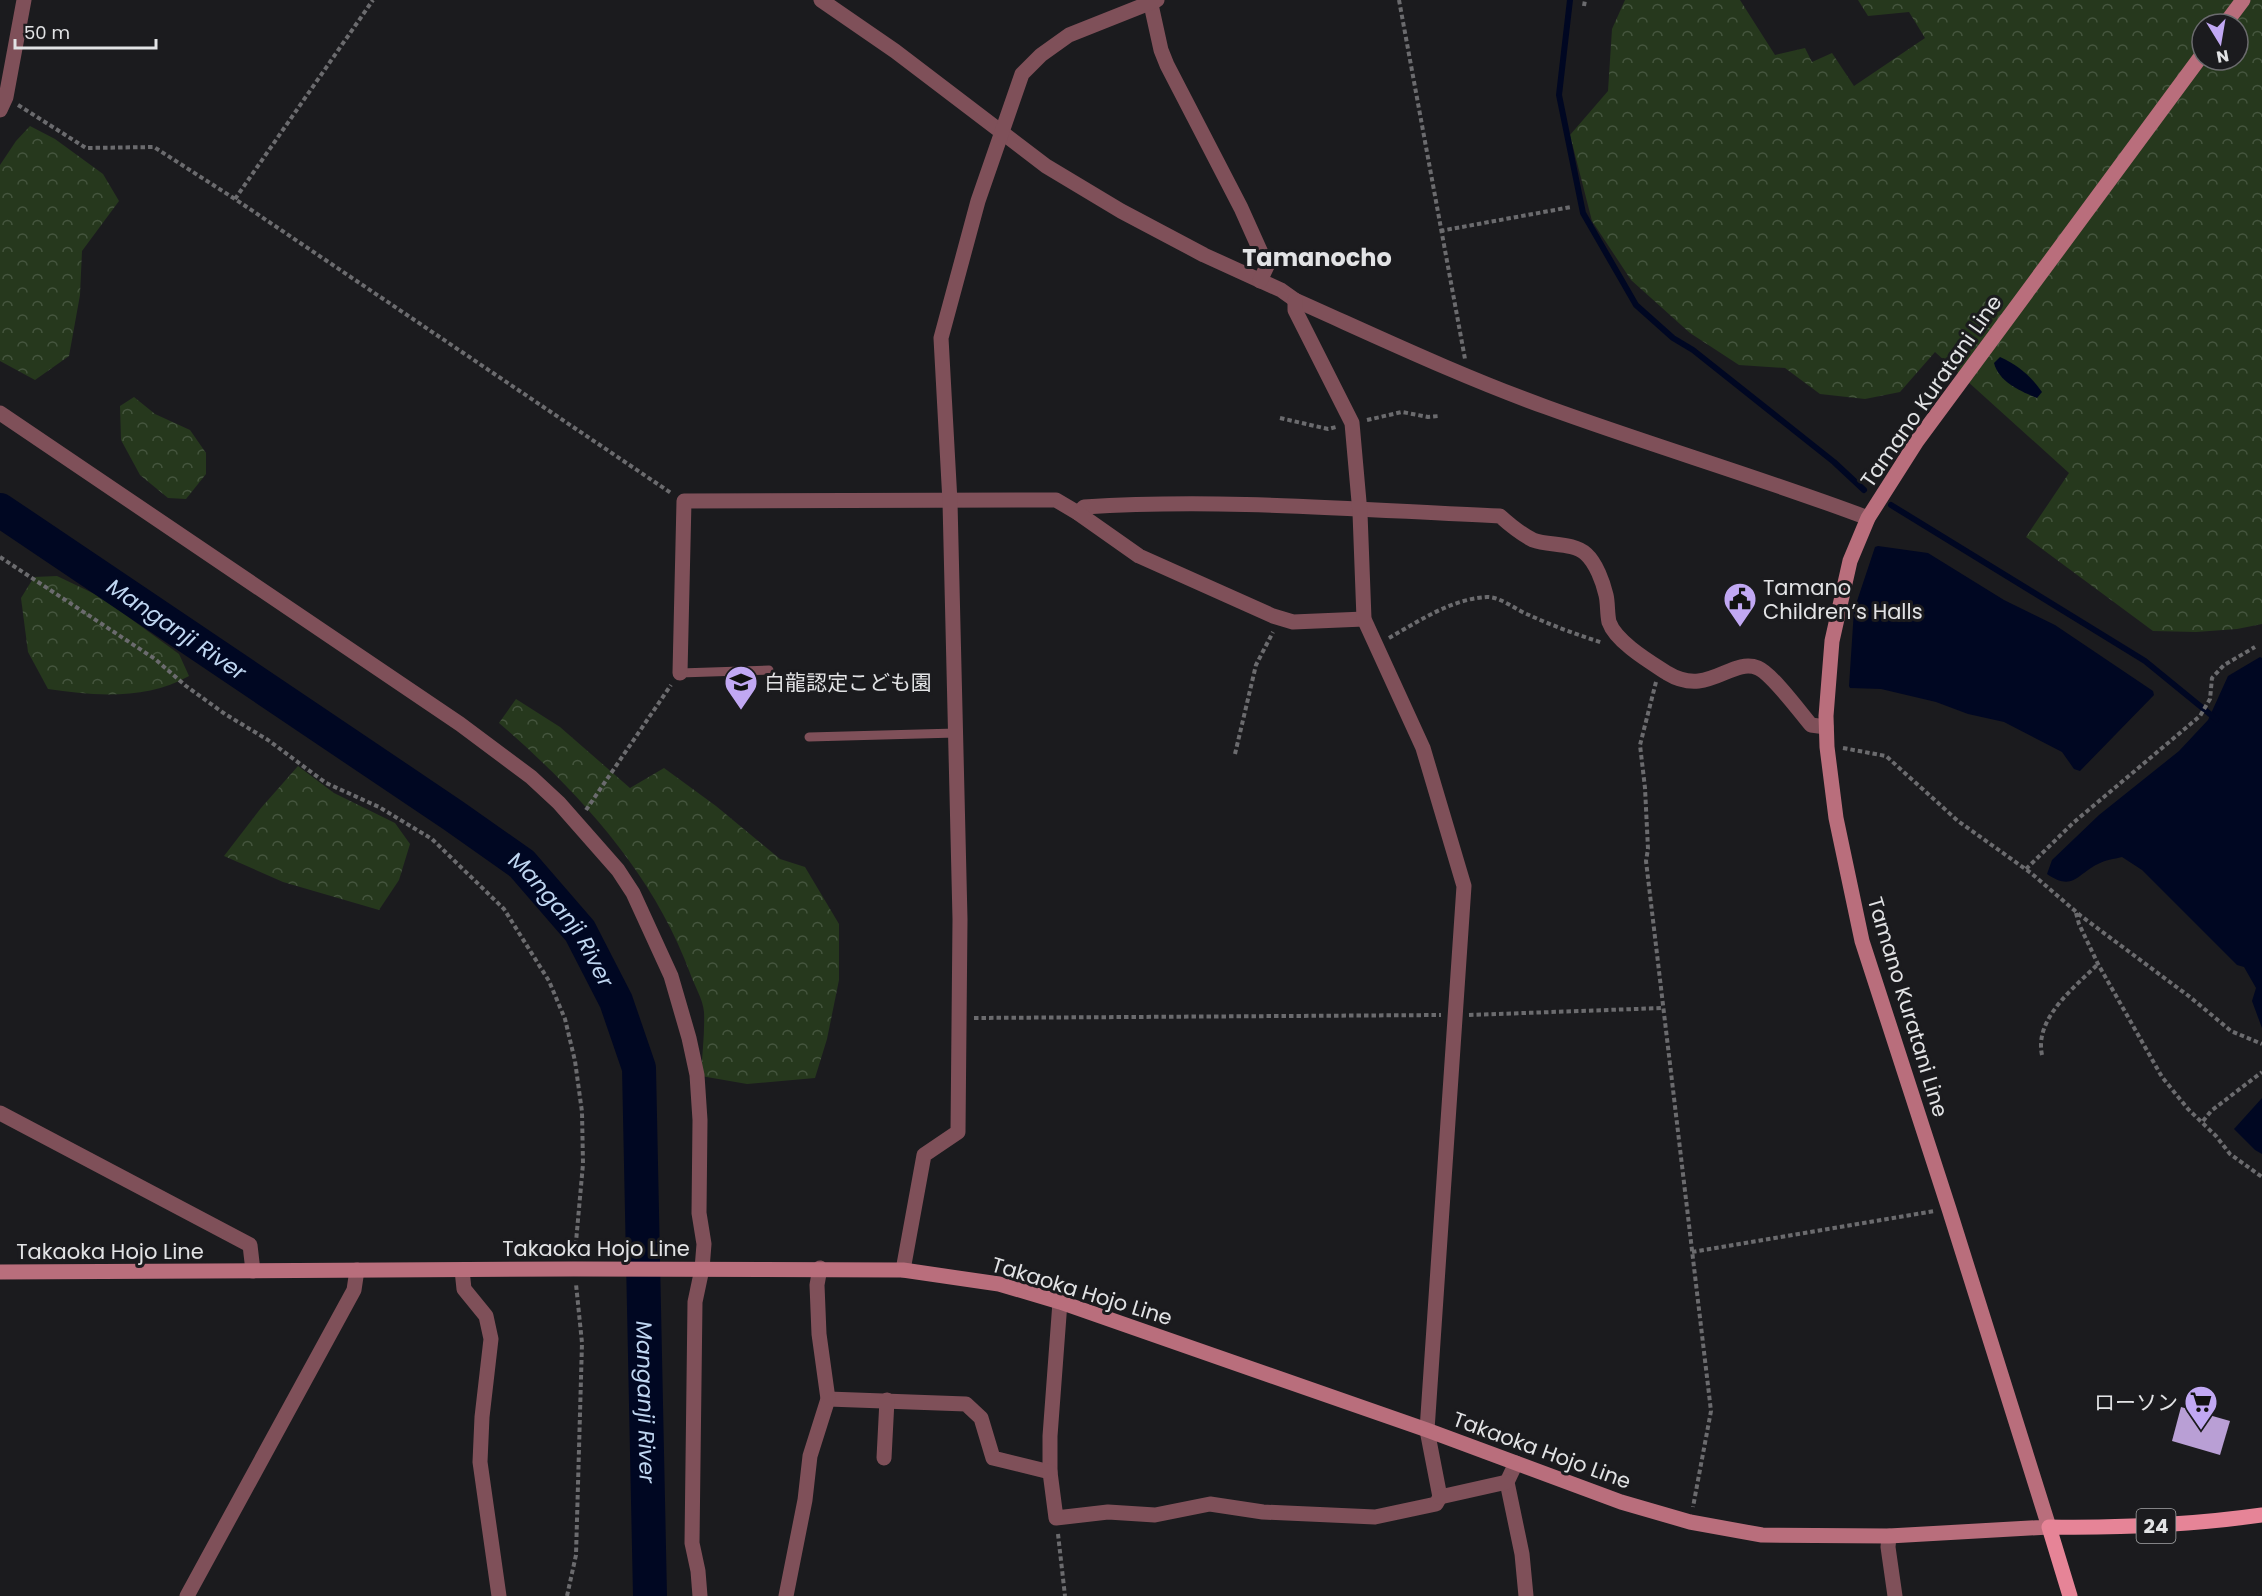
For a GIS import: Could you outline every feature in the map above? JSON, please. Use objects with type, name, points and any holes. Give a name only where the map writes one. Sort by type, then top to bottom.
[{"type":"main road","name":"Tamano Kuratani Line","points":[[2049,1527],[1862,941],[1836,819],[1827,747],[1826,727],[1832,641],[1850,561],[1868,518],[1917,441],[2190,71]]},
{"type":"main road","name":"Takaoka Hojo Line","points":[[0,1272],[820,1268],[903,1270],[999,1284],[1060,1302],[1427,1430],[1621,1502],[1690,1522],[1762,1535],[1889,1536],[2049,1527]]},
{"type":"main road","name":"24","points":[[2049,1527],[2123,1528],[2215,1522],[2262,1515]]},
{"type":"main road","points":[[2049,1527],[2070,1596]]},
{"type":"street","points":[[3,103],[24,0]]},
{"type":"street","points":[[821,0],[895,51],[1046,166],[1121,211],[1204,255],[1281,290],[1295,300],[1465,375],[1546,407],[1777,484],[1868,518]]},
{"type":"street","points":[[903,1270],[924,1155],[958,1132],[960,919],[950,502],[941,338],[978,201],[1022,74],[1041,55],[1069,35],[1152,0],[1161,50],[1167,65],[1241,208],[1267,266],[1260,281]]},
{"type":"street","points":[[1060,1302],[1050,1436],[1050,1472],[1056,1518],[1108,1512],[1155,1515],[1210,1504],[1263,1512],[1375,1517],[1436,1504],[1440,1497],[1427,1430],[1464,886],[1423,748],[1364,619],[1352,423],[1295,310],[1295,300]]},
{"type":"street","points":[[0,413],[460,724],[531,777],[577,823],[618,870],[633,893],[671,976],[697,1075],[700,1120],[699,1212],[704,1244],[696,1269],[692,1543],[700,1596]]},
{"type":"street","points":[[680,673],[684,501],[1056,500],[1138,556],[1280,618],[1293,622],[1364,619]]},
{"type":"street","points":[[1078,513],[1084,507],[1261,504],[1500,516],[1535,540],[1574,548],[1585,553],[1594,564],[1606,595],[1610,622],[1632,649],[1662,669],[1685,682],[1705,681],[1745,667],[1758,668],[1768,676],[1811,725],[1826,727]]},
{"type":"street","points":[[0,1113],[250,1245],[253,1271]]},
{"type":"street","points":[[786,1596],[805,1500],[810,1456],[828,1399],[819,1334],[817,1285],[820,1268]]},
{"type":"street","points":[[187,1596],[354,1290],[357,1270]]},
{"type":"street","points":[[462,1270],[464,1289],[486,1316],[491,1339],[482,1417],[480,1462],[499,1596]]},
{"type":"street","points":[[828,1399],[966,1404],[981,1418],[993,1458],[1050,1472]]},
{"type":"street","points":[[884,1458],[887,1400]]},
{"type":"street","points":[[1516,1463],[1507,1482],[1522,1554],[1526,1596]]},
{"type":"street","points":[[1440,1497],[1507,1482]]},
{"type":"street","points":[[1889,1536],[1888,1547],[1895,1596]]},
{"type":"lane","points":[[680,673],[770,670]]},
{"type":"lane","points":[[809,737],[956,733]]},
{"type":"path","points":[[235,198],[373,0]]},
{"type":"path","points":[[1399,0],[1467,368],[1465,375]]},
{"type":"path","points":[[1584,6],[1585,0]]},
{"type":"path","points":[[3,103],[86,148],[154,147],[235,198],[684,501]]},
{"type":"path","points":[[1440,231],[1571,207]]},
{"type":"path","points":[[0,557],[155,659],[186,686],[225,714],[268,740],[326,783],[380,807],[432,839],[504,909],[549,981],[565,1019],[575,1061],[582,1112],[583,1164],[574,1269],[582,1342],[576,1555],[567,1596]]},
{"type":"path","points":[[1376,645],[1454,603],[1487,597],[1498,599],[1513,609],[1596,641],[1627,651],[1632,649]]},
{"type":"path","points":[[1235,754],[1256,665],[1280,618]]},
{"type":"path","points":[[2026,869],[2073,823],[2200,716],[2210,699],[2212,678],[2224,665],[2255,648]]},
{"type":"path","points":[[1662,669],[1654,688],[1640,745],[1645,788],[1648,849],[1646,861],[1711,1411],[1690,1522]]},
{"type":"path","points":[[577,823],[680,673]]},
{"type":"path","points":[[1827,747],[1886,756],[1958,821],[2026,869],[2076,912],[2190,997],[2231,1031],[2262,1044]]},
{"type":"path","points":[[2076,912],[2079,924],[2098,964],[2162,1077],[2230,1154],[2262,1177]]},
{"type":"path","points":[[2042,1055],[2039,1043],[2048,1020],[2064,998],[2098,964]]},
{"type":"path","points":[[959,1018],[1454,1015],[1664,1008]]},
{"type":"path","points":[[2203,1121],[2211,1111],[2262,1072]]},
{"type":"path","points":[[1692,1252],[1949,1209]]},
{"type":"path","points":[[1056,1518],[1065,1596]]},
{"type":"green space","points":[[1625,0],[1740,0],[1775,55],[1805,48],[1812,62],[1832,53],[1854,86],[1925,38],[1909,12],[1868,16],[1858,0],[2262,0],[2262,624],[2237,629],[2196,632],[2153,631],[2026,537],[2069,473],[1935,352],[1900,392],[1865,399],[1820,394],[1785,368],[1739,365],[1690,333],[1631,280],[1592,221],[1570,135],[1608,91],[1612,29]]},
{"type":"green space","points":[[30,126],[55,139],[103,174],[119,201],[82,251],[80,295],[69,356],[35,380],[0,361],[0,165],[16,141]]},
{"type":"green space","points":[[134,397],[155,414],[190,430],[206,453],[206,474],[186,499],[168,498],[140,475],[121,440],[120,406]]},
{"type":"green space","points":[[57,576],[101,597],[179,654],[189,676],[173,684],[138,693],[102,694],[48,689],[28,652],[21,598],[34,577]]},
{"type":"green space","points":[[516,699],[560,727],[630,788],[664,768],[716,806],[780,859],[805,867],[839,924],[839,980],[827,1039],[815,1078],[747,1084],[701,1076],[704,1012],[675,937],[635,868],[611,836],[557,777],[499,723]]},
{"type":"green space","points":[[298,766],[334,793],[395,823],[410,844],[399,880],[379,910],[283,882],[224,856],[261,808]]},
{"type":"water","points":[[2000,357],[2019,368],[2033,381],[2042,392],[2037,398],[2017,389],[2000,376],[1994,363]]},
{"type":"water","points":[[1875,547],[1928,553],[2004,600],[2055,625],[2153,691],[2154,695],[2080,771],[2074,769],[2062,752],[2004,722],[1881,689],[1850,688],[1854,610]]},
{"type":"water","points":[[2260,657],[2262,658],[2262,1028],[2252,1001],[2256,988],[2244,967],[2237,965],[2142,870],[2122,857],[2101,863],[2074,880],[2063,881],[2047,874],[2052,860],[2099,815],[2179,751],[2208,720],[2228,676]]},
{"type":"water","points":[[2262,1098],[2262,1154],[2234,1129]]},
{"type":"building","name":"ローソン","points":[[2181,1407],[2230,1421],[2220,1455],[2172,1441]]},
{"type":"waterway","points":[[1570,0],[1559,95],[1583,213],[1636,305],[1673,338],[1693,350],[1834,462],[1864,490]]},
{"type":"waterway","points":[[1891,505],[2145,661],[2216,719]]},
{"type":"waterway","name":"Manganji River","points":[[0,510],[522,864],[580,931],[616,1001],[639,1068],[650,1596]]},
{"type":"place","name":"Tamano Children’s Halls","points":[[1740,628]]},
{"type":"place","name":"白龍認定こども園","points":[[741,711]]},
{"type":"place","name":"ローソン","points":[[2201,1431]]},
{"type":"district","name":"Tamanocho","points":[[1317,257]]}]
